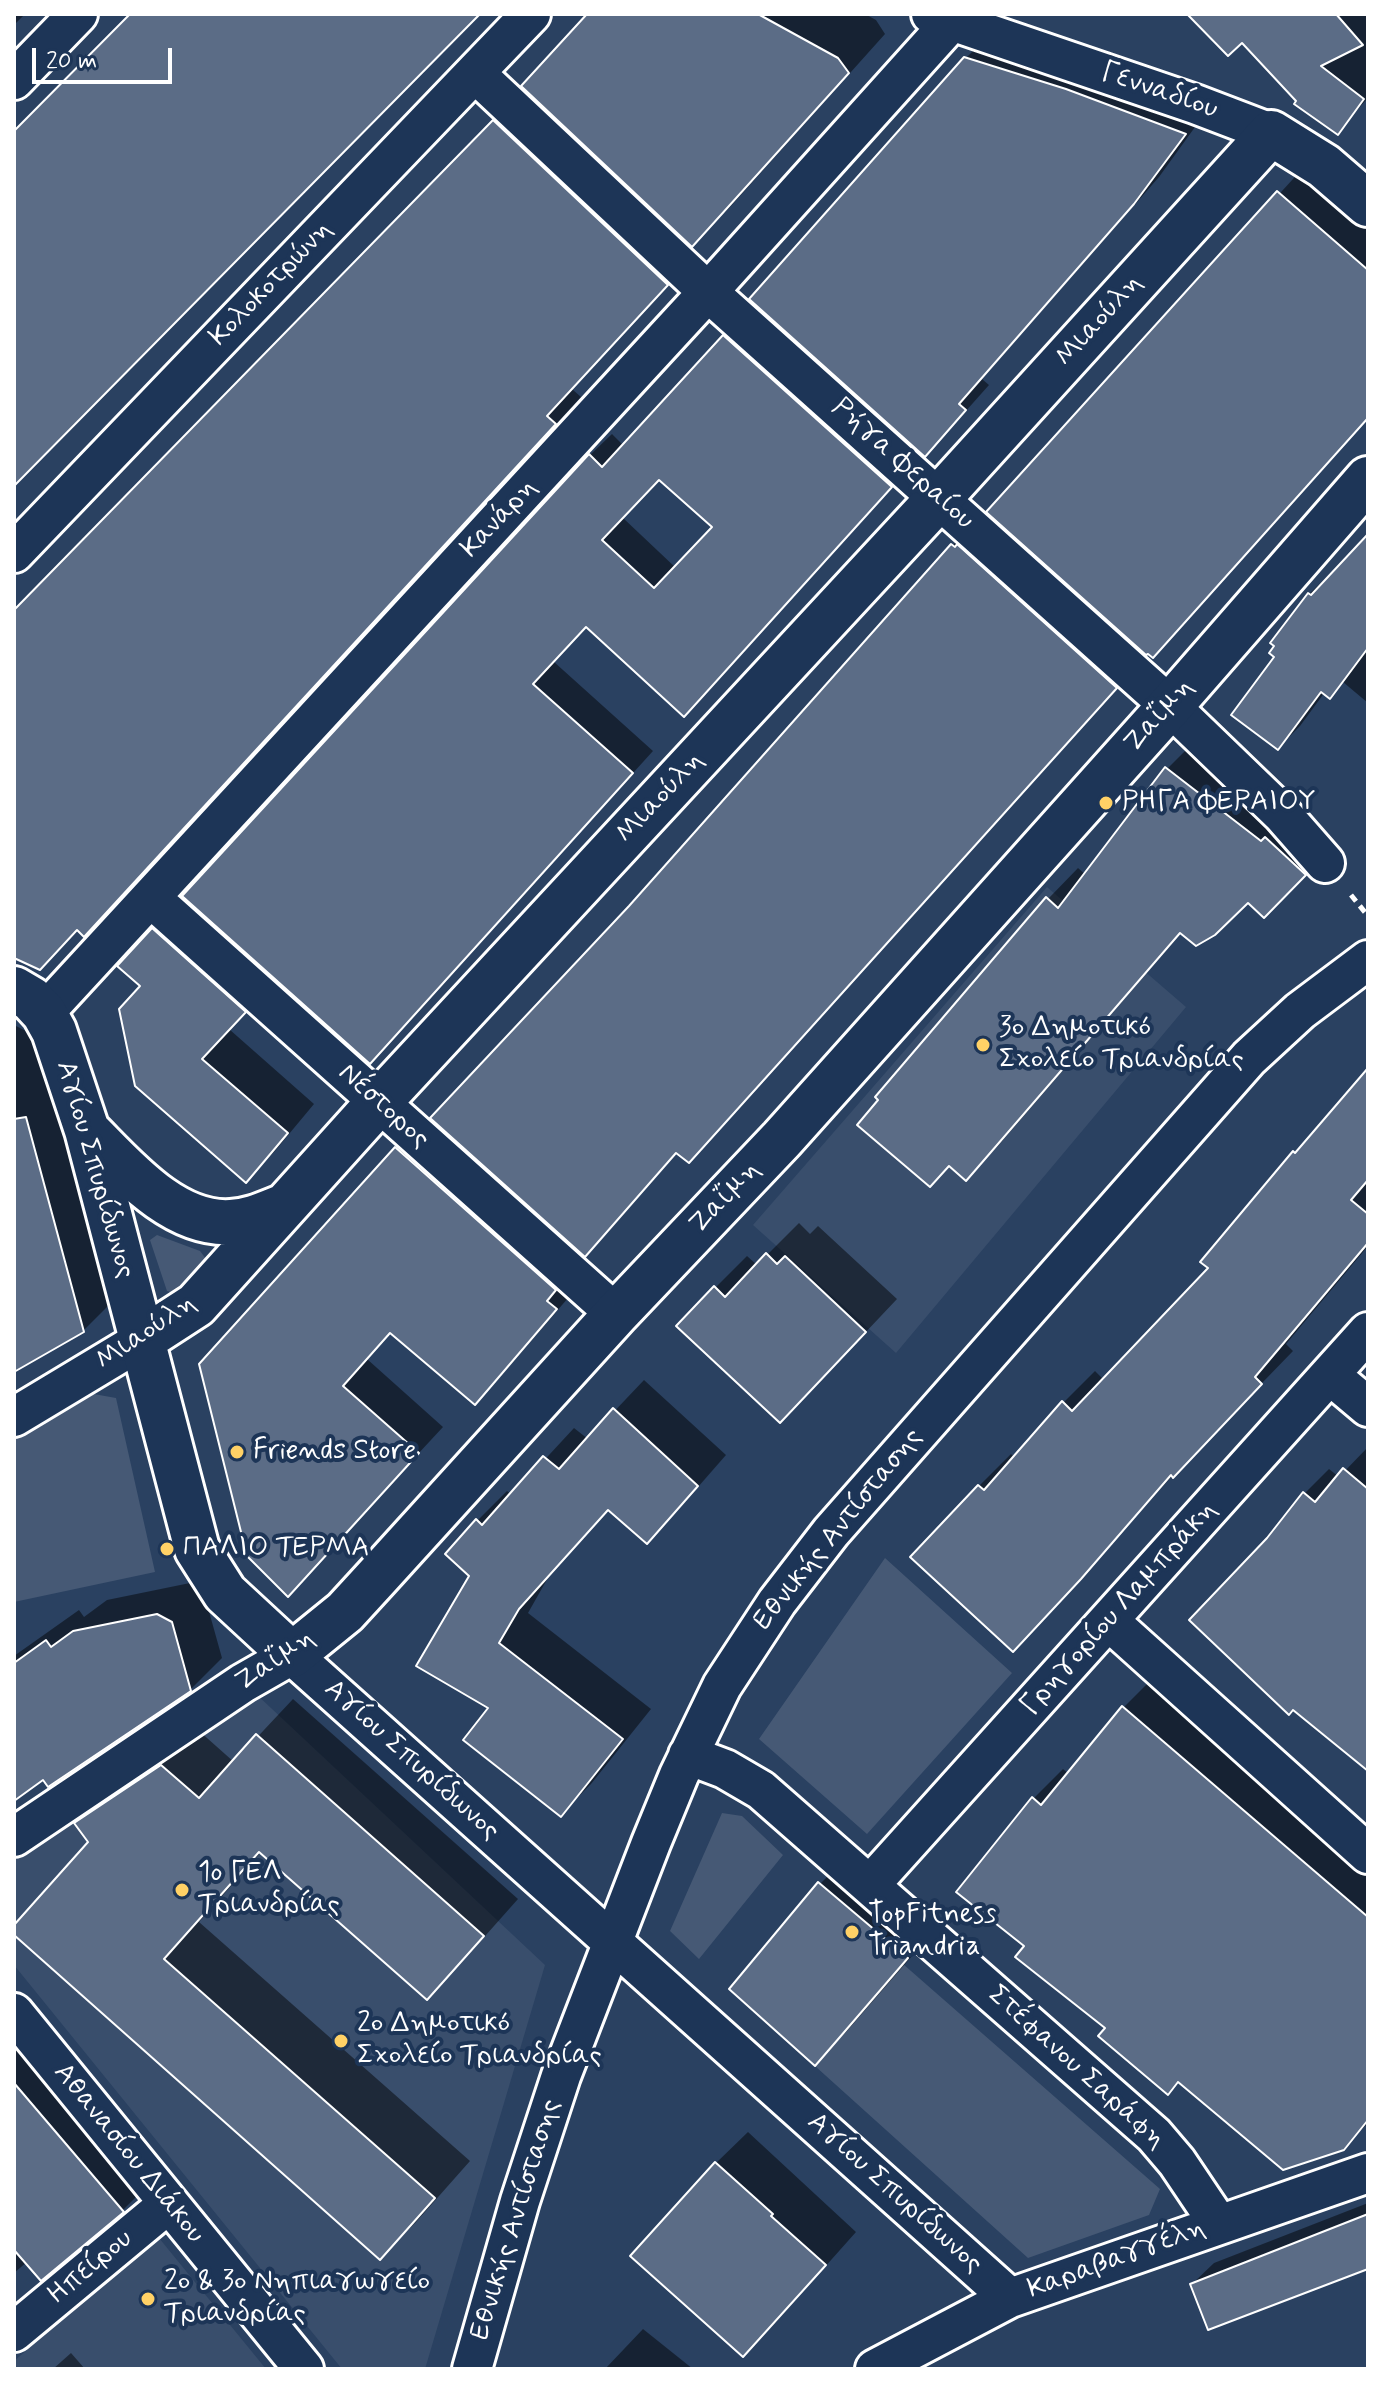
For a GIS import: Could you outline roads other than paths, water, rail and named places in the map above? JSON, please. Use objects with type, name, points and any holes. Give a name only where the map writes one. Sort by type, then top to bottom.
[{"type":"street","points":[[14,80],[78,14]]},
{"type":"street","name":"Κολοκοτρώνη","points":[[14,553],[531,14]]},
{"type":"street","name":"Γενναδίου","points":[[942,18],[1271,133],[1324,166],[1368,204]]},
{"type":"street","name":"Κανάρη","points":[[29,1001],[151,898],[708,292],[942,18]]},
{"type":"street","name":"Ρήγα Φεραίου","points":[[475,73],[708,292],[1170,706],[1282,814],[1325,863]]},
{"type":"street","name":"Μιαούλη","points":[[14,1417],[196,1305],[378,1103],[939,498],[1271,133]]},
{"type":"street","name":"Ζαΐμη","points":[[14,1837],[243,1683],[292,1655],[345,1612],[616,1314],[782,1139],[1170,706],[1368,479]]},
{"type":"street","name":"Νέστορος","points":[[151,898],[616,1314]]},
{"type":"street","name":"Εθνικής Αντίστασης","points":[[472,2369],[544,2125],[612,1941],[688,1755],[722,1686],[752,1638],[831,1532],[1249,1058],[1300,1011],[1368,960]]},
{"type":"street","name":"Αγίου Σπυρίδωνος","points":[[29,1001],[54,1031],[87,1130],[197,1549],[225,1593],[1010,2298]]},
{"type":"street","points":[[87,1130],[148,1189],[189,1214],[229,1223],[254,1219],[285,1206]]},
{"type":"street","name":"Γρηγορίου Λαμπράκη","points":[[870,1885],[1368,1332]]},
{"type":"street","points":[[1330,1375],[1368,1407]]},
{"type":"street","points":[[1109,1621],[1368,1854]]},
{"type":"street","name":"Στέφανου Σαράφη","points":[[688,1755],[725,1769],[761,1790],[1154,2135],[1177,2162],[1218,2223]]},
{"type":"street","name":"Αθανασίου Διάκου","points":[[14,2013],[304,2369]]},
{"type":"street","name":"Καραβαγγέλη","points":[[875,2369],[1010,2298],[1368,2173]]},
{"type":"street","name":"Ηπείρου","points":[[19,2316],[168,2204]]},
{"type":"place","name":"ΡΗΓΑ ΦΕΡΑΙΟΥ","points":[[1106,803]]},
{"type":"place","name":"3ο Δημοτικό Σχολείο Τριανδρίας","points":[[983,1045]]},
{"type":"place","name":"Friends Store","points":[[237,1452]]},
{"type":"place","name":"ΠΑΛΙΟ ΤΕΡΜΑ","points":[[167,1549]]},
{"type":"place","name":"1o ΓΕΛ Τριανδρίας","points":[[182,1890]]},
{"type":"place","name":"TopFitness Triandria","points":[[852,1932]]},
{"type":"place","name":"2ο Δημοτικό Σχολείο Τριανδρίας","points":[[341,2041]]},
{"type":"place","name":"2ο & 3ο Νηπιαγωγείο Τριανδρίας","points":[[148,2299]]}]
